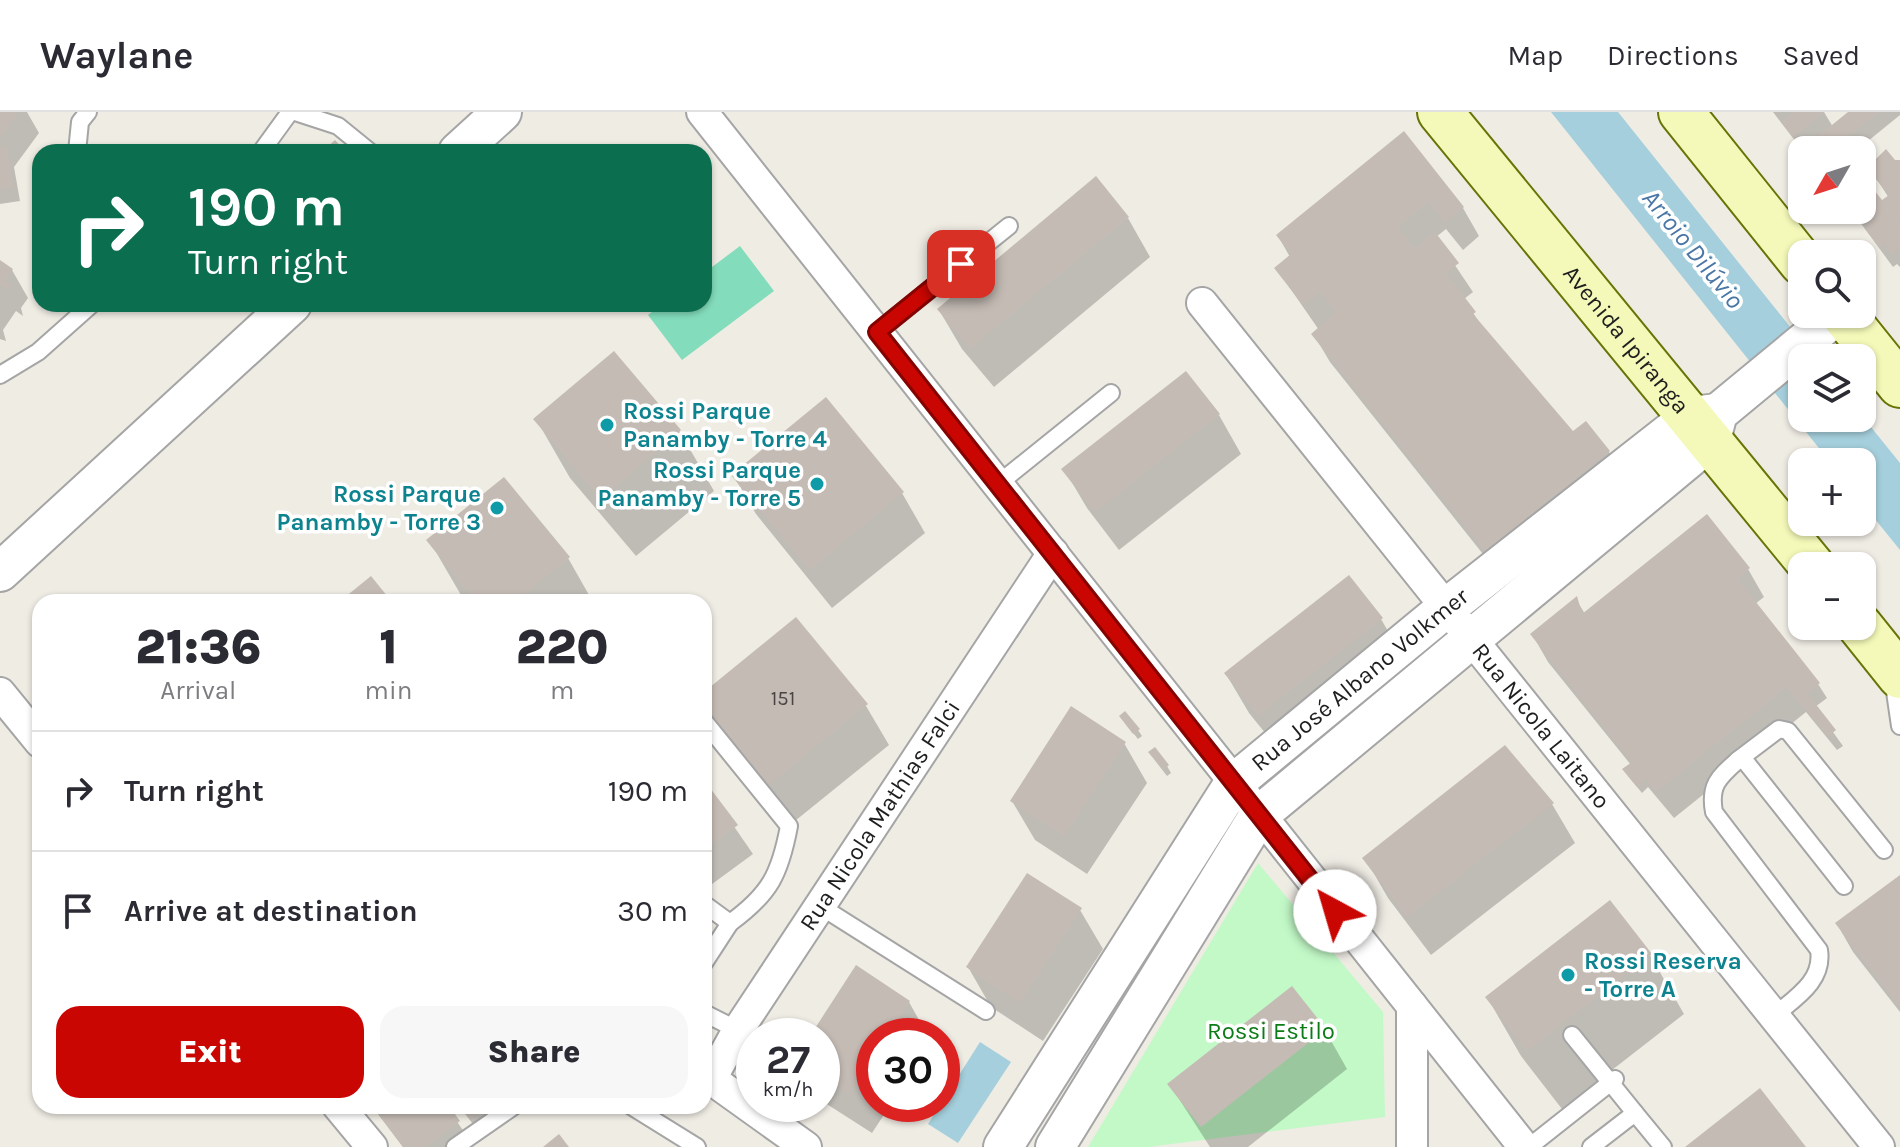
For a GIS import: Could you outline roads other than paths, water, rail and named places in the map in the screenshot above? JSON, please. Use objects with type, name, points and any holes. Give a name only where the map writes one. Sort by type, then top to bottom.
[{"type":"main road","name":"Avenida Ipiranga","points":[[1440,112],[1714,416],[1803,552]]},
{"type":"main road","points":[[1681,112],[1788,246]]},
{"type":"main road","points":[[1843,328],[1900,385]]},
{"type":"main road","points":[[1871,640],[1895,670]]},
{"type":"street","points":[[702,112],[1526,1147]]},
{"type":"street","points":[[466,144],[497,114]]},
{"type":"street","name":"Rua Nicola Laitano","points":[[1202,303],[1879,1147]]},
{"type":"street","points":[[0,572],[283,312]]},
{"type":"street","name":"Rua José Albano Volkmer","points":[[1003,1147],[1234,783],[1457,623],[1823,328]]},
{"type":"street","name":"Rua Nicola Mathias Falci","points":[[746,1018],[1053,553]]},
{"type":"street","name":"Rua José Albano Volkmer","points":[[1055,1147],[1259,815],[1457,623]]},
{"type":"street","points":[[0,693],[32,732]]},
{"type":"street","points":[[1412,1006],[1412,1147]]},
{"type":"street","name":"Rua Nicola Mathias Falci","points":[[712,1070],[736,1033]]},
{"type":"street","points":[[1059,1058],[1097,1079]]},
{"type":"street","points":[[712,1081],[806,1147]]},
{"type":"street","points":[[345,1114],[372,1147]]},
{"type":"lane","points":[[78,144],[80,122],[88,112]]},
{"type":"lane","points":[[267,144],[292,112],[338,126],[360,144]]},
{"type":"lane","points":[[877,332],[1009,226]]},
{"type":"lane","points":[[0,375],[38,352],[83,312]]},
{"type":"lane","points":[[998,484],[1111,393]]},
{"type":"lane","points":[[1895,670],[1900,726]]},
{"type":"lane","points":[[1774,1016],[1812,983],[1820,959],[1819,950],[1714,812],[1712,790],[1716,779],[1779,729],[1788,731],[1884,850]]},
{"type":"lane","points":[[712,731],[789,826],[781,867],[752,907],[730,923],[712,951]]},
{"type":"lane","points":[[1738,760],[1751,767],[1844,886]]},
{"type":"lane","points":[[820,906],[986,1011]]},
{"type":"lane","points":[[712,910],[730,923]]},
{"type":"lane","points":[[712,1017],[736,1029]]},
{"type":"lane","points":[[1572,1035],[1613,1081],[1663,1147]]},
{"type":"lane","points":[[1526,1147],[1613,1081]]},
{"type":"lane","points":[[1591,1147],[1635,1113]]},
{"type":"lane","points":[[455,1147],[502,1114]]},
{"type":"lane","points":[[644,1114],[697,1147]]},
{"type":"water","name":"Arroio Dilúvio","points":[[1551,112],[1618,112],[1804,344],[1788,344],[1788,409]]},
{"type":"water","name":"Arroio Dilúvio","points":[[1806,432],[1875,432],[1900,463],[1900,550],[1876,520],[1876,448],[1819,448]]},
{"type":"water","points":[[980,1042],[1011,1062],[958,1143],[928,1124],[960,1122],[960,1074]]},
{"type":"place","name":"Rossi Parque Panamby - Torre 4","points":[[607,425]]},
{"type":"place","name":"Rossi Parque Panamby - Torre 5","points":[[817,484]]},
{"type":"place","name":"Rossi Parque Panamby - Torre 3","points":[[497,508]]},
{"type":"place","name":"Rossi Reserva - Torre A","points":[[1568,975]]},
{"type":"park label","name":"Rossi Estilo","points":[[1271,1031]]}]
